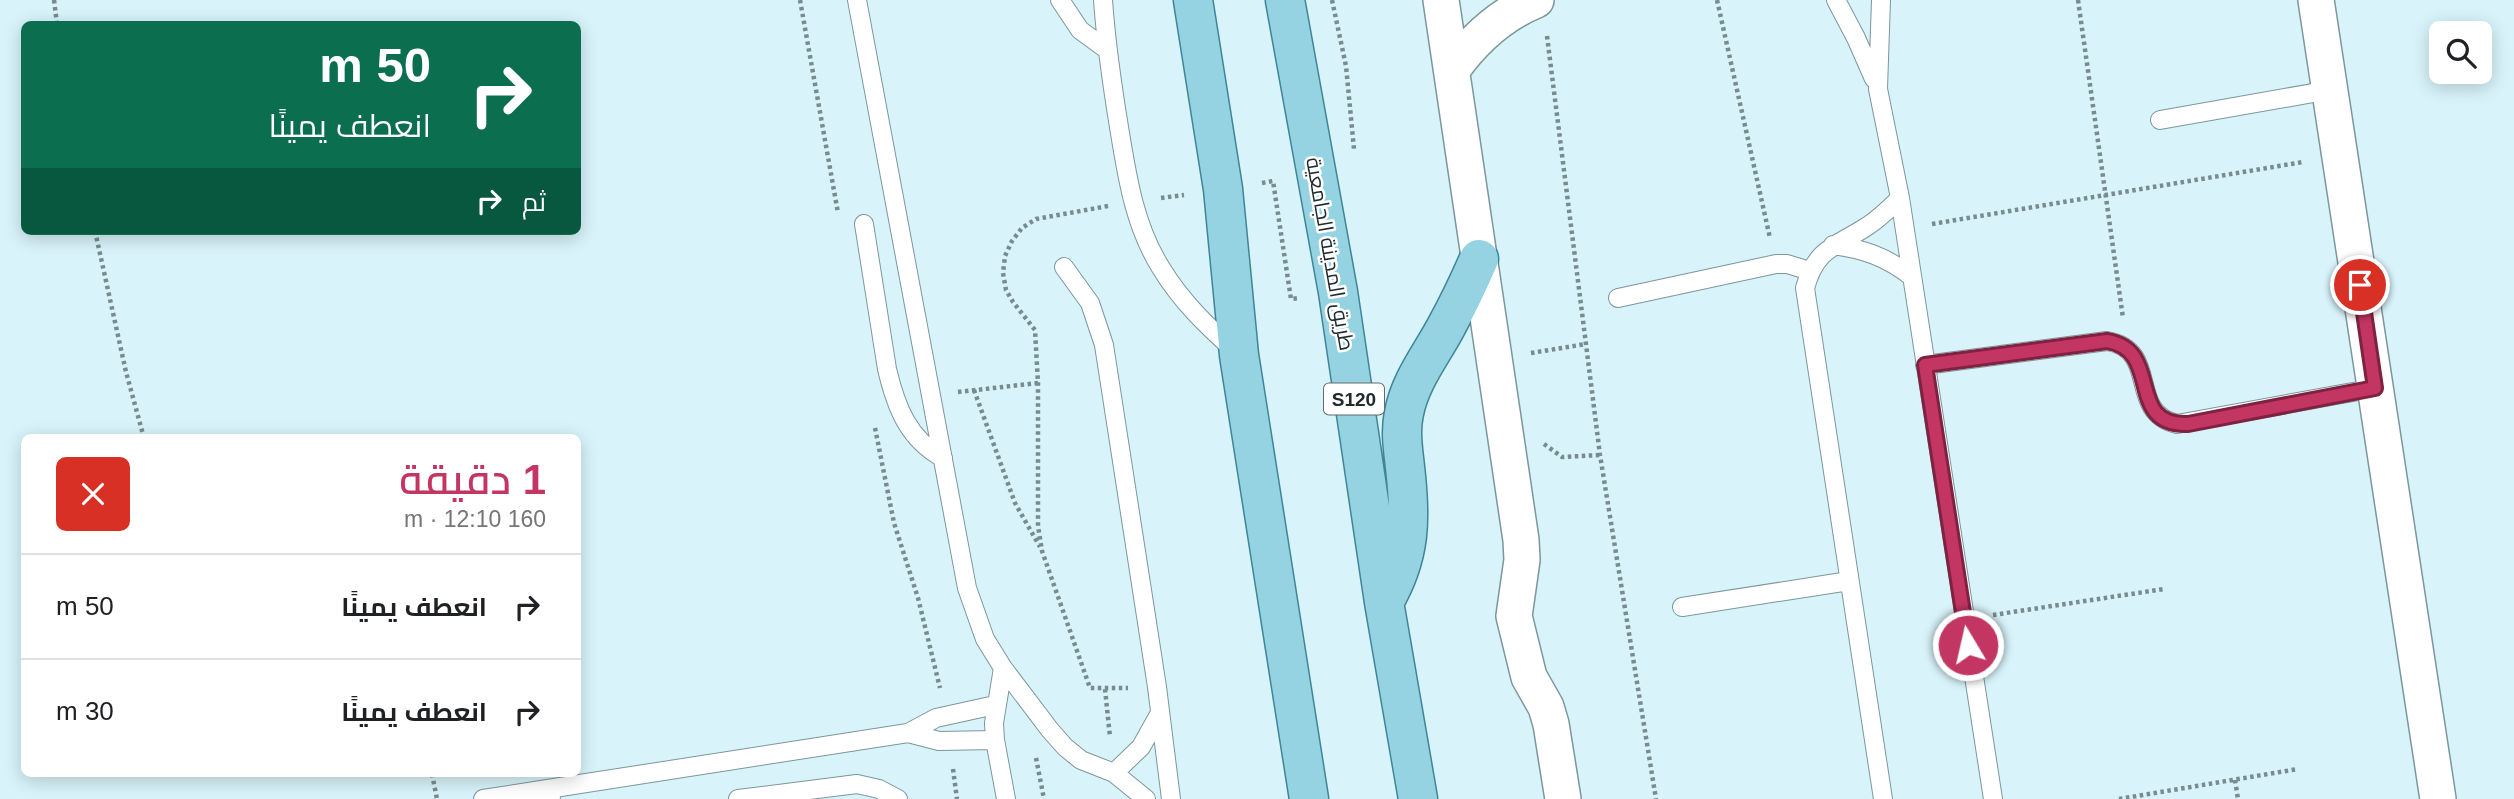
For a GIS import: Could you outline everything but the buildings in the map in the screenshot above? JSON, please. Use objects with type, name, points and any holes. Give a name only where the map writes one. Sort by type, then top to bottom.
[{"type":"main road","points":[[1193,0],[1223,189],[1239,355],[1309,799]]},
{"type":"main road","name":"طريق المدينة الجامعية","points":[[1284,0],[1338,292],[1384,602],[1418,799]]},
{"type":"main road","points":[[1384,602],[1401,567],[1409,528],[1401,432],[1407,399],[1424,362],[1463,295],[1479,259]]},
{"type":"street","points":[[1441,0],[1521,540],[1522,560],[1514,616],[1529,677],[1546,707],[1551,723],[1563,799]]},
{"type":"street","points":[[2316,0],[2438,799]]},
{"type":"street","points":[[1452,70],[1463,54],[1491,26],[1541,14]]},
{"type":"lane","points":[[857,0],[967,588],[985,639],[1003,668],[1065,747],[1082,760],[1114,774],[1146,799]]},
{"type":"lane","points":[[1060,0],[1080,30],[1106,49]]},
{"type":"lane","points":[[1103,0],[1106,49],[1132,202],[1160,267],[1179,295],[1199,320],[1239,355]]},
{"type":"lane","points":[[1836,0],[1878,89],[1900,198],[1993,799]]},
{"type":"lane","points":[[1878,89],[1881,0]]},
{"type":"lane","points":[[2160,120],[2330,90]]},
{"type":"lane","points":[[1882,799],[1805,288],[1810,271],[1833,245],[1869,225],[1886,213],[1900,198]]},
{"type":"lane","points":[[864,223],[892,393],[913,436],[943,458]]},
{"type":"lane","points":[[1833,245],[1875,253],[1911,276]]},
{"type":"lane","points":[[1618,298],[1776,264],[1787,264],[1810,271]]},
{"type":"lane","points":[[1064,267],[1090,303],[1104,345],[1171,799]]},
{"type":"lane","points":[[1925,365],[2107,341],[2126,347],[2139,363],[2150,407],[2166,421],[2177,424],[2375,388]]},
{"type":"lane","points":[[1682,607],[1849,580]]},
{"type":"lane","points":[[1003,668],[995,705],[995,740],[1006,799]]},
{"type":"lane","points":[[484,799],[552,794],[908,733],[936,718],[995,705]]},
{"type":"lane","points":[[1114,774],[1142,747],[1160,713]]},
{"type":"lane","points":[[908,733],[939,741],[995,740]]},
{"type":"lane","points":[[738,799],[857,784],[879,789],[898,799]]},
{"type":"lane","points":[[832,799],[845,785]]},
{"type":"path","points":[[54,0],[57,21]]},
{"type":"path","points":[[1332,0],[1346,66],[1354,152]]},
{"type":"path","points":[[1717,0],[1776,264]]},
{"type":"path","points":[[2078,0],[2126,347]]},
{"type":"path","points":[[1541,14],[1600,455],[1656,799]]},
{"type":"path","points":[[1903,229],[2340,156]]},
{"type":"path","points":[[95,235],[143,434]]},
{"type":"path","points":[[1495,358],[1586,344]]},
{"type":"path","points":[[931,394],[1038,383]]},
{"type":"path","points":[[974,390],[1015,503],[1042,551]]},
{"type":"path","points":[[1510,464],[1527,458],[1542,442],[1562,457],[1600,455]]},
{"type":"path","points":[[1964,619],[2164,589]]},
{"type":"path","points":[[2119,799],[2298,769]]},
{"type":"path","points":[[433,777],[438,799]]},
{"type":"path","points":[[2235,780],[2238,799]]},
{"type":"route","points":[[1968,645],[1925,365],[2107,341],[2117,342],[2134,354],[2139,363],[2150,407],[2166,421],[2188,424],[2375,388],[2360,285]]}]
